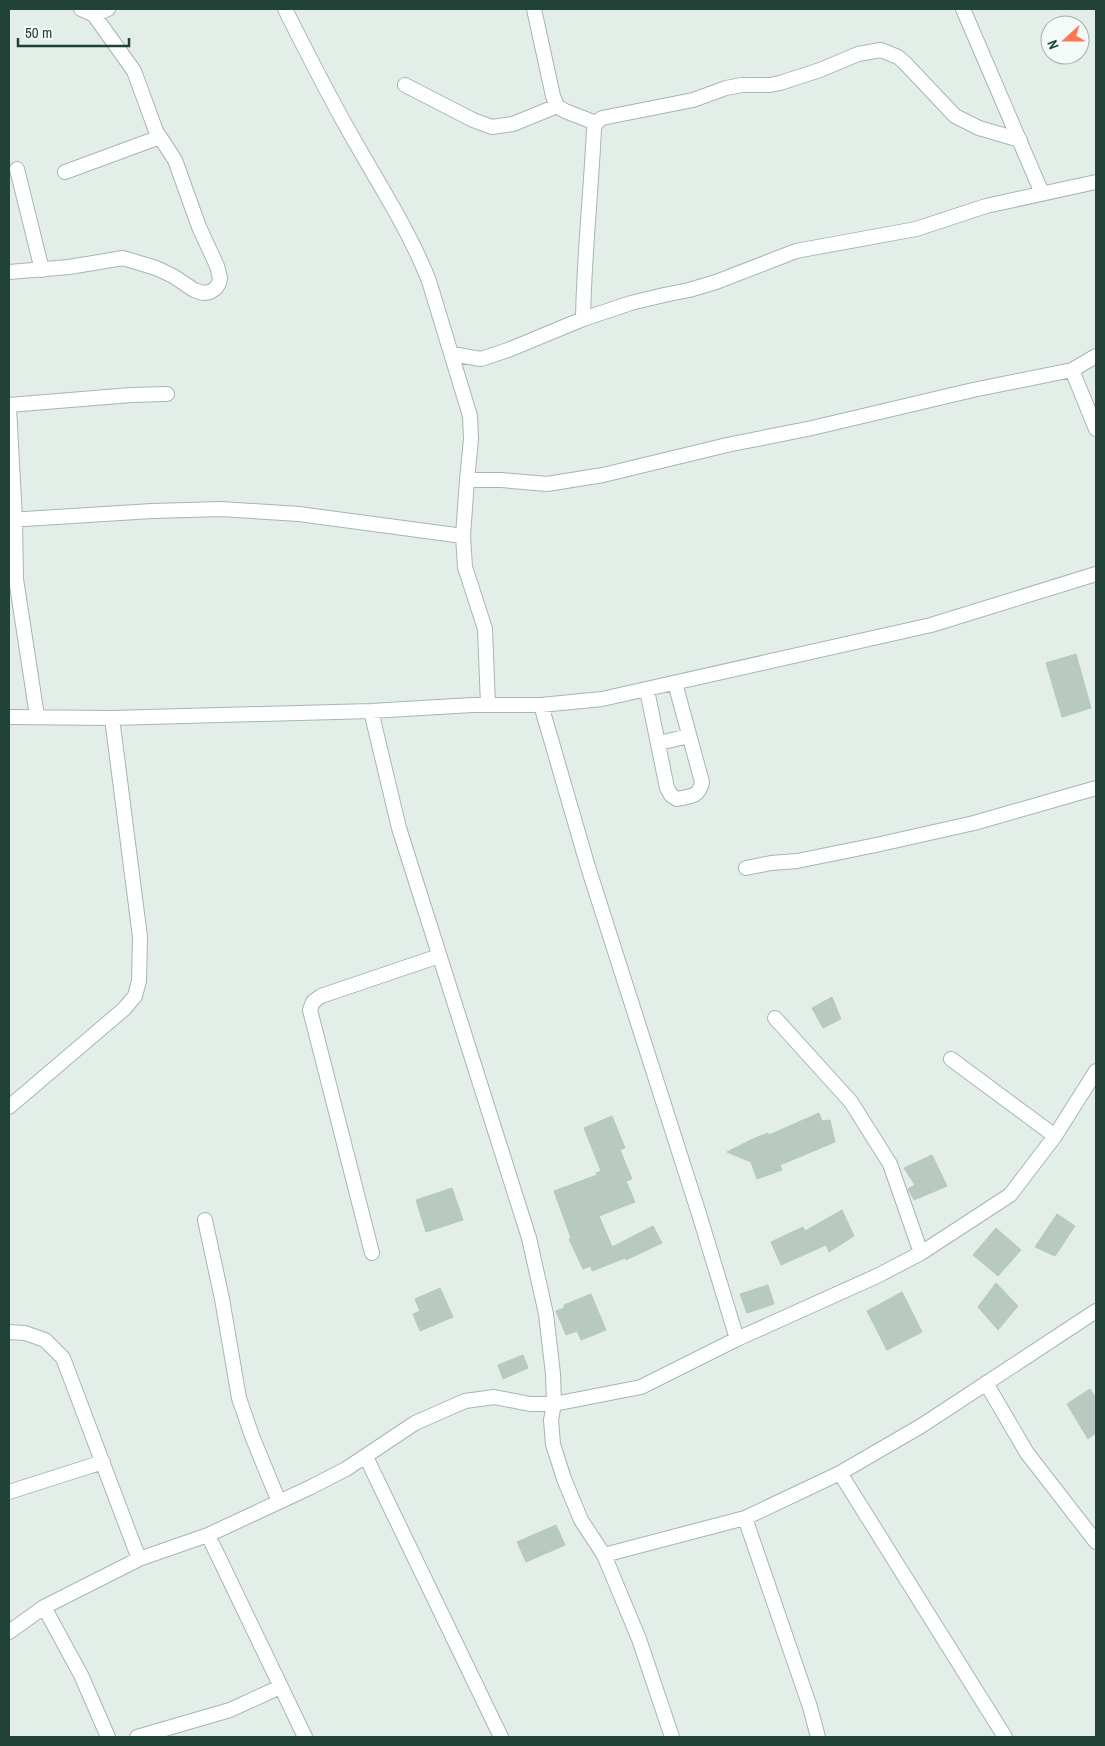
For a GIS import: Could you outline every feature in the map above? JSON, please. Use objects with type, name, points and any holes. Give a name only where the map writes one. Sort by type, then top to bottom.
[{"type":"street","points":[[9,272],[69,267],[123,258],[173,276],[194,290],[203,293],[210,292],[216,288],[220,278],[175,160],[156,131],[134,71],[94,15],[81,9]]},
{"type":"street","points":[[94,15],[108,9]]},
{"type":"street","points":[[285,9],[325,88],[424,267],[452,354],[470,416],[471,439],[463,536],[465,567],[485,629],[488,705]]},
{"type":"street","points":[[534,9],[553,96],[558,106],[596,123]]},
{"type":"street","points":[[963,9],[1042,194]]},
{"type":"street","points":[[596,123],[609,116],[693,100],[726,88],[742,85],[780,83],[820,70],[858,54],[881,50],[898,57],[905,63],[955,116],[979,128],[1020,140]]},
{"type":"street","points":[[405,85],[473,120],[492,127],[513,124],[558,106]]},
{"type":"street","points":[[583,320],[584,281],[596,123]]},
{"type":"street","points":[[65,172],[160,137]]},
{"type":"street","points":[[17,169],[42,270]]},
{"type":"street","points":[[452,354],[481,359],[583,320],[664,294],[689,290],[716,282],[796,251],[916,229],[986,206],[1096,182]]},
{"type":"street","points":[[467,480],[501,480],[547,484],[603,475],[973,390],[1072,370],[1096,356]]},
{"type":"street","points":[[1072,370],[1096,429]]},
{"type":"street","points":[[37,716],[16,578],[12,520],[9,406],[131,395],[167,394]]},
{"type":"street","points":[[12,520],[36,520],[152,511],[221,509],[298,514],[463,536]]},
{"type":"street","points":[[9,716],[112,718],[371,711],[488,705],[541,705],[602,699],[931,625],[1096,574]]},
{"type":"street","points":[[647,690],[667,788],[671,795],[677,799],[696,795],[700,790],[702,782],[674,684]]},
{"type":"street","points":[[541,705],[588,867],[700,1214],[737,1339]]},
{"type":"street","points":[[371,711],[392,806],[529,1238],[546,1314],[553,1374],[554,1404],[551,1420],[553,1444],[564,1479],[581,1520],[604,1554],[639,1639],[672,1737]]},
{"type":"street","points":[[9,1107],[124,1009],[135,996],[139,981],[140,937],[112,718]]},
{"type":"street","points":[[659,743],[689,736]]},
{"type":"street","points":[[746,868],[770,863],[797,861],[974,823],[1096,788]]},
{"type":"street","points":[[372,1253],[310,1010],[313,1002],[321,996],[439,956]]},
{"type":"street","points":[[775,1018],[851,1102],[890,1164],[921,1253]]},
{"type":"street","points":[[951,1059],[1055,1136]]},
{"type":"street","points":[[9,1632],[44,1607],[139,1559],[208,1534],[346,1469],[415,1424],[465,1401],[494,1396],[530,1404],[554,1404],[641,1387],[737,1339],[880,1275],[921,1253],[1010,1195],[1055,1136],[1096,1071]]},
{"type":"street","points":[[205,1220],[222,1299],[239,1398],[252,1436],[279,1502]]},
{"type":"street","points":[[604,1554],[745,1518],[840,1473],[921,1426],[1096,1312]]},
{"type":"street","points":[[9,1332],[25,1333],[45,1340],[63,1358],[139,1559]]},
{"type":"street","points":[[986,1383],[1027,1453],[1096,1542]]},
{"type":"street","points":[[366,1456],[501,1737]]},
{"type":"street","points":[[9,1492],[103,1462]]},
{"type":"street","points":[[840,1473],[1005,1737]]},
{"type":"street","points":[[745,1518],[810,1707],[818,1737]]},
{"type":"street","points":[[208,1534],[305,1737]]},
{"type":"street","points":[[44,1607],[81,1675],[108,1737]]},
{"type":"street","points":[[137,1737],[230,1710],[280,1687]]},
{"type":"building","points":[[1076,654],[1091,708],[1062,717],[1046,663]]},
{"type":"building","points":[[832,997],[841,1019],[823,1028],[812,1008]]},
{"type":"building","points":[[819,1113],[822,1121],[830,1120],[835,1142],[780,1165],[782,1170],[757,1179],[751,1162],[727,1152],[755,1138],[768,1133],[769,1135]]},
{"type":"building","points":[[612,1116],[625,1148],[620,1150],[632,1179],[626,1181],[635,1202],[599,1216],[612,1247],[653,1226],[662,1243],[626,1260],[625,1258],[592,1271],[591,1266],[583,1269],[569,1239],[571,1238],[554,1191],[597,1175],[596,1173],[601,1171],[584,1128]]},
{"type":"building","points":[[932,1155],[947,1186],[914,1200],[908,1189],[915,1185],[904,1168]]},
{"type":"building","points":[[452,1188],[463,1220],[426,1232],[416,1200]]},
{"type":"building","points":[[842,1210],[854,1236],[829,1252],[826,1245],[781,1265],[771,1242],[803,1227],[805,1231]]},
{"type":"building","points":[[1057,1214],[1075,1226],[1055,1256],[1035,1247]]},
{"type":"building","points":[[996,1228],[1021,1250],[998,1276],[973,1255]]},
{"type":"building","points":[[996,1283],[1018,1306],[998,1330],[978,1307]]},
{"type":"building","points":[[768,1285],[774,1304],[747,1313],[740,1294]]},
{"type":"building","points":[[440,1288],[453,1317],[420,1331],[413,1314],[420,1311],[415,1299]]},
{"type":"building","points":[[902,1292],[922,1332],[887,1350],[867,1311]]},
{"type":"building","points":[[591,1294],[606,1330],[581,1340],[577,1331],[566,1335],[556,1311],[564,1308],[564,1305]]},
{"type":"building","points":[[523,1355],[528,1368],[503,1379],[498,1365]]},
{"type":"building","points":[[1090,1389],[1096,1398],[1096,1433],[1088,1439],[1067,1404]]},
{"type":"building","points":[[556,1525],[565,1545],[526,1562],[517,1542]]}]
